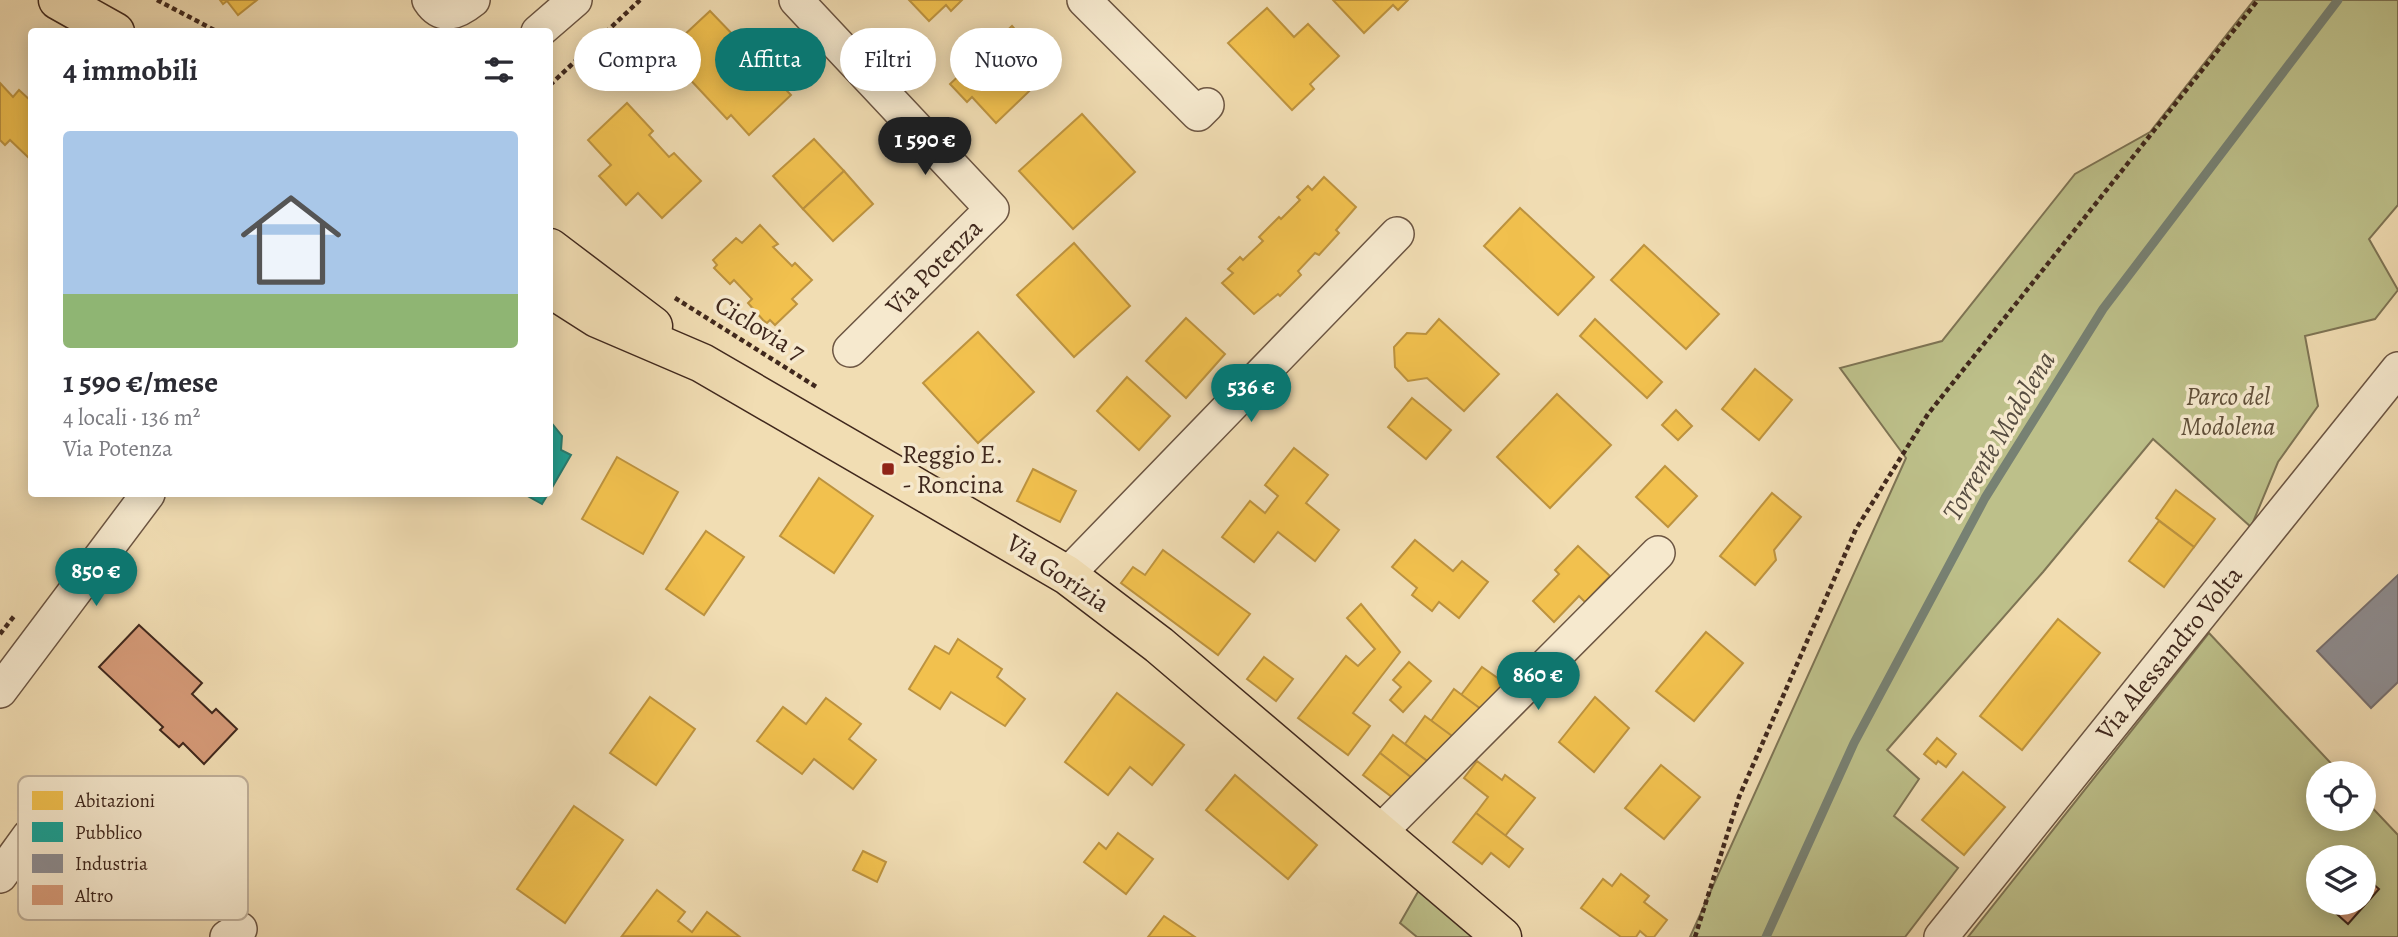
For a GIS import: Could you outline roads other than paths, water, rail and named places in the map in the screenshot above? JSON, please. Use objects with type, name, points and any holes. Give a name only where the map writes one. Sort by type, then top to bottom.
[{"type":"main road","points":[[58,0],[108,28]]},
{"type":"main road","points":[[553,250],[702,363]]},
{"type":"main road","points":[[553,290],[597,318],[702,363]]},
{"type":"main road","name":"Via Gorizia","points":[[702,363],[1067,575],[1159,645],[1502,937]]},
{"type":"street","points":[[429,0],[434,8],[445,13],[458,12],[474,0]]},
{"type":"street","points":[[542,28],[575,0]]},
{"type":"street","name":"Via Potenza","points":[[796,0],[992,209],[850,350]]},
{"type":"street","points":[[1084,0],[1198,114],[1207,105]]},
{"type":"street","points":[[1067,575],[1397,234]]},
{"type":"street","name":"Via Alessandro Volta","points":[[1941,937],[2398,369]]},
{"type":"street","points":[[0,691],[146,497]]},
{"type":"street","points":[[1380,832],[1658,553]]},
{"type":"street","points":[[0,876],[18,851]]},
{"type":"waterway","name":"Torrente Modolena","points":[[1766,937],[1854,743],[1985,498],[2103,309],[2338,0]]},
{"type":"place","name":"Reggio E. - Roncina","points":[[888,469]]},
{"type":"park label","name":"Parco del Modolena","points":[[2228,411]]}]
